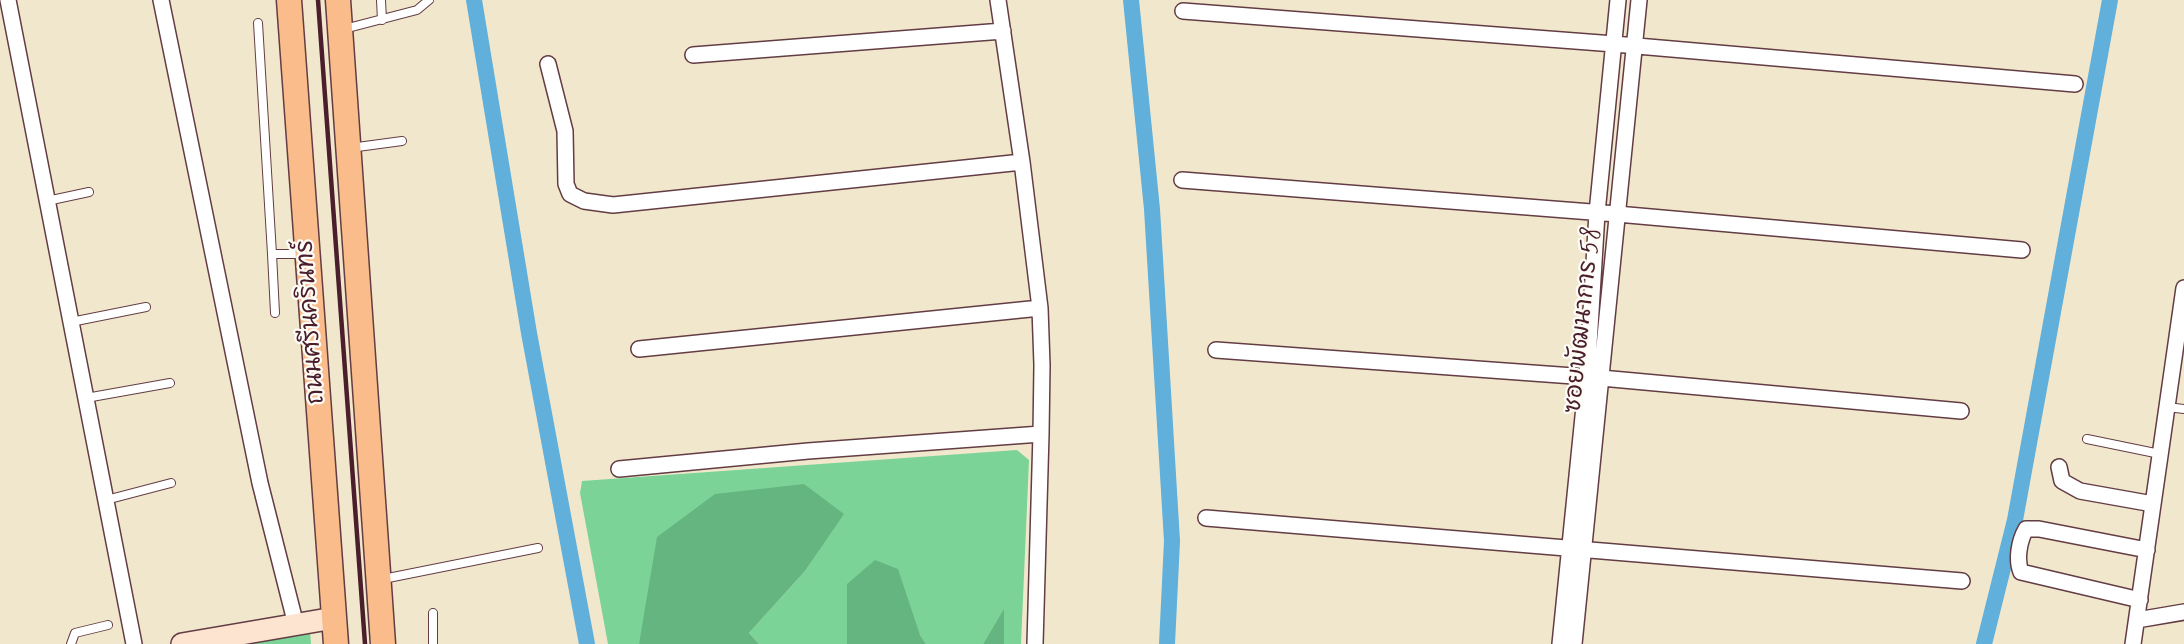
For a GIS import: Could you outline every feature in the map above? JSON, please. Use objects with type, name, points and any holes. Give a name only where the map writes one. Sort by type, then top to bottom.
[{"type":"main road","name":"ถนนศรีนครินทร์","points":[[289,0],[336,644]]},
{"type":"main road","name":"ถนนศรีนครินทร์","points":[[338,0],[383,644]]},
{"type":"street","points":[[8,0],[134,644]]},
{"type":"street","points":[[161,0],[260,483],[296,625]]},
{"type":"street","points":[[998,0],[1022,162],[1040,308],[1041,434],[1035,644]]},
{"type":"street","name":"ซอยพัฒนาการ 58","points":[[1594,377],[1597,213],[1618,0]]},
{"type":"street","name":"ซอยพัฒนาการ 58","points":[[1560,644],[1576,549],[1594,377],[1617,214],[1639,0]]},
{"type":"street","points":[[1183,11],[1634,45],[2075,84]]},
{"type":"street","points":[[693,55],[1003,31]]},
{"type":"street","points":[[548,64],[565,130],[566,184],[570,194],[584,201],[613,205],[1022,162]]},
{"type":"street","points":[[1182,180],[1617,214],[2022,250]]},
{"type":"street","points":[[2133,644],[2184,288]]},
{"type":"street","points":[[639,349],[1040,308]]},
{"type":"street","points":[[1216,350],[1594,377],[1961,411]]},
{"type":"street","points":[[619,469],[808,451],[1041,434]]},
{"type":"street","points":[[2059,467],[2062,481],[2074,488],[2153,504]]},
{"type":"street","points":[[1206,518],[1962,581]]},
{"type":"street","points":[[2140,600],[2021,572],[2018,564],[2022,536],[2026,530],[2038,529],[2147,550]]},
{"type":"street","name":"ซอยพัฒนาการ 58","points":[[1574,644],[1576,549]]},
{"type":"street","points":[[2137,621],[2184,612]]},
{"type":"street","points":[[182,644],[334,618]]},
{"type":"lane","points":[[381,0],[382,20]]},
{"type":"lane","points":[[341,30],[417,10],[429,0]]},
{"type":"lane","points":[[258,23],[275,313]]},
{"type":"lane","points":[[348,148],[402,141]]},
{"type":"lane","points":[[47,201],[89,192]]},
{"type":"lane","points":[[272,254],[307,254]]},
{"type":"lane","points":[[71,322],[146,307]]},
{"type":"lane","points":[[86,398],[170,383]]},
{"type":"lane","points":[[2167,407],[2184,409]]},
{"type":"lane","points":[[2087,439],[2160,454]]},
{"type":"lane","points":[[106,500],[171,483]]},
{"type":"lane","points":[[378,580],[538,548]]},
{"type":"lane","points":[[433,644],[434,613]]},
{"type":"lane","points":[[71,644],[75,633],[108,625]]},
{"type":"green space","points":[[1017,450],[1029,460],[1021,644],[1004,644],[1004,610],[983,644],[926,644],[920,635],[847,584],[847,644],[759,644],[749,633],[805,571],[843,514],[642,633],[639,644],[608,644],[580,493],[582,481]]},
{"type":"green space","points":[[804,484],[844,514],[805,571],[749,633],[759,644],[639,644],[657,537],[715,494]]},
{"type":"green space","points":[[875,560],[898,569],[920,635],[926,644],[847,644],[847,584]]},
{"type":"green space","points":[[1004,609],[1004,644],[983,644]]},
{"type":"green space","points":[[310,631],[311,644],[239,644]]},
{"type":"waterway","points":[[474,0],[529,333],[587,644]]},
{"type":"waterway","points":[[1131,0],[1152,209],[1172,541],[1167,644]]},
{"type":"waterway","points":[[1984,644],[2015,520],[2110,0]]},
{"type":"railway","points":[[318,0],[365,644]]}]
